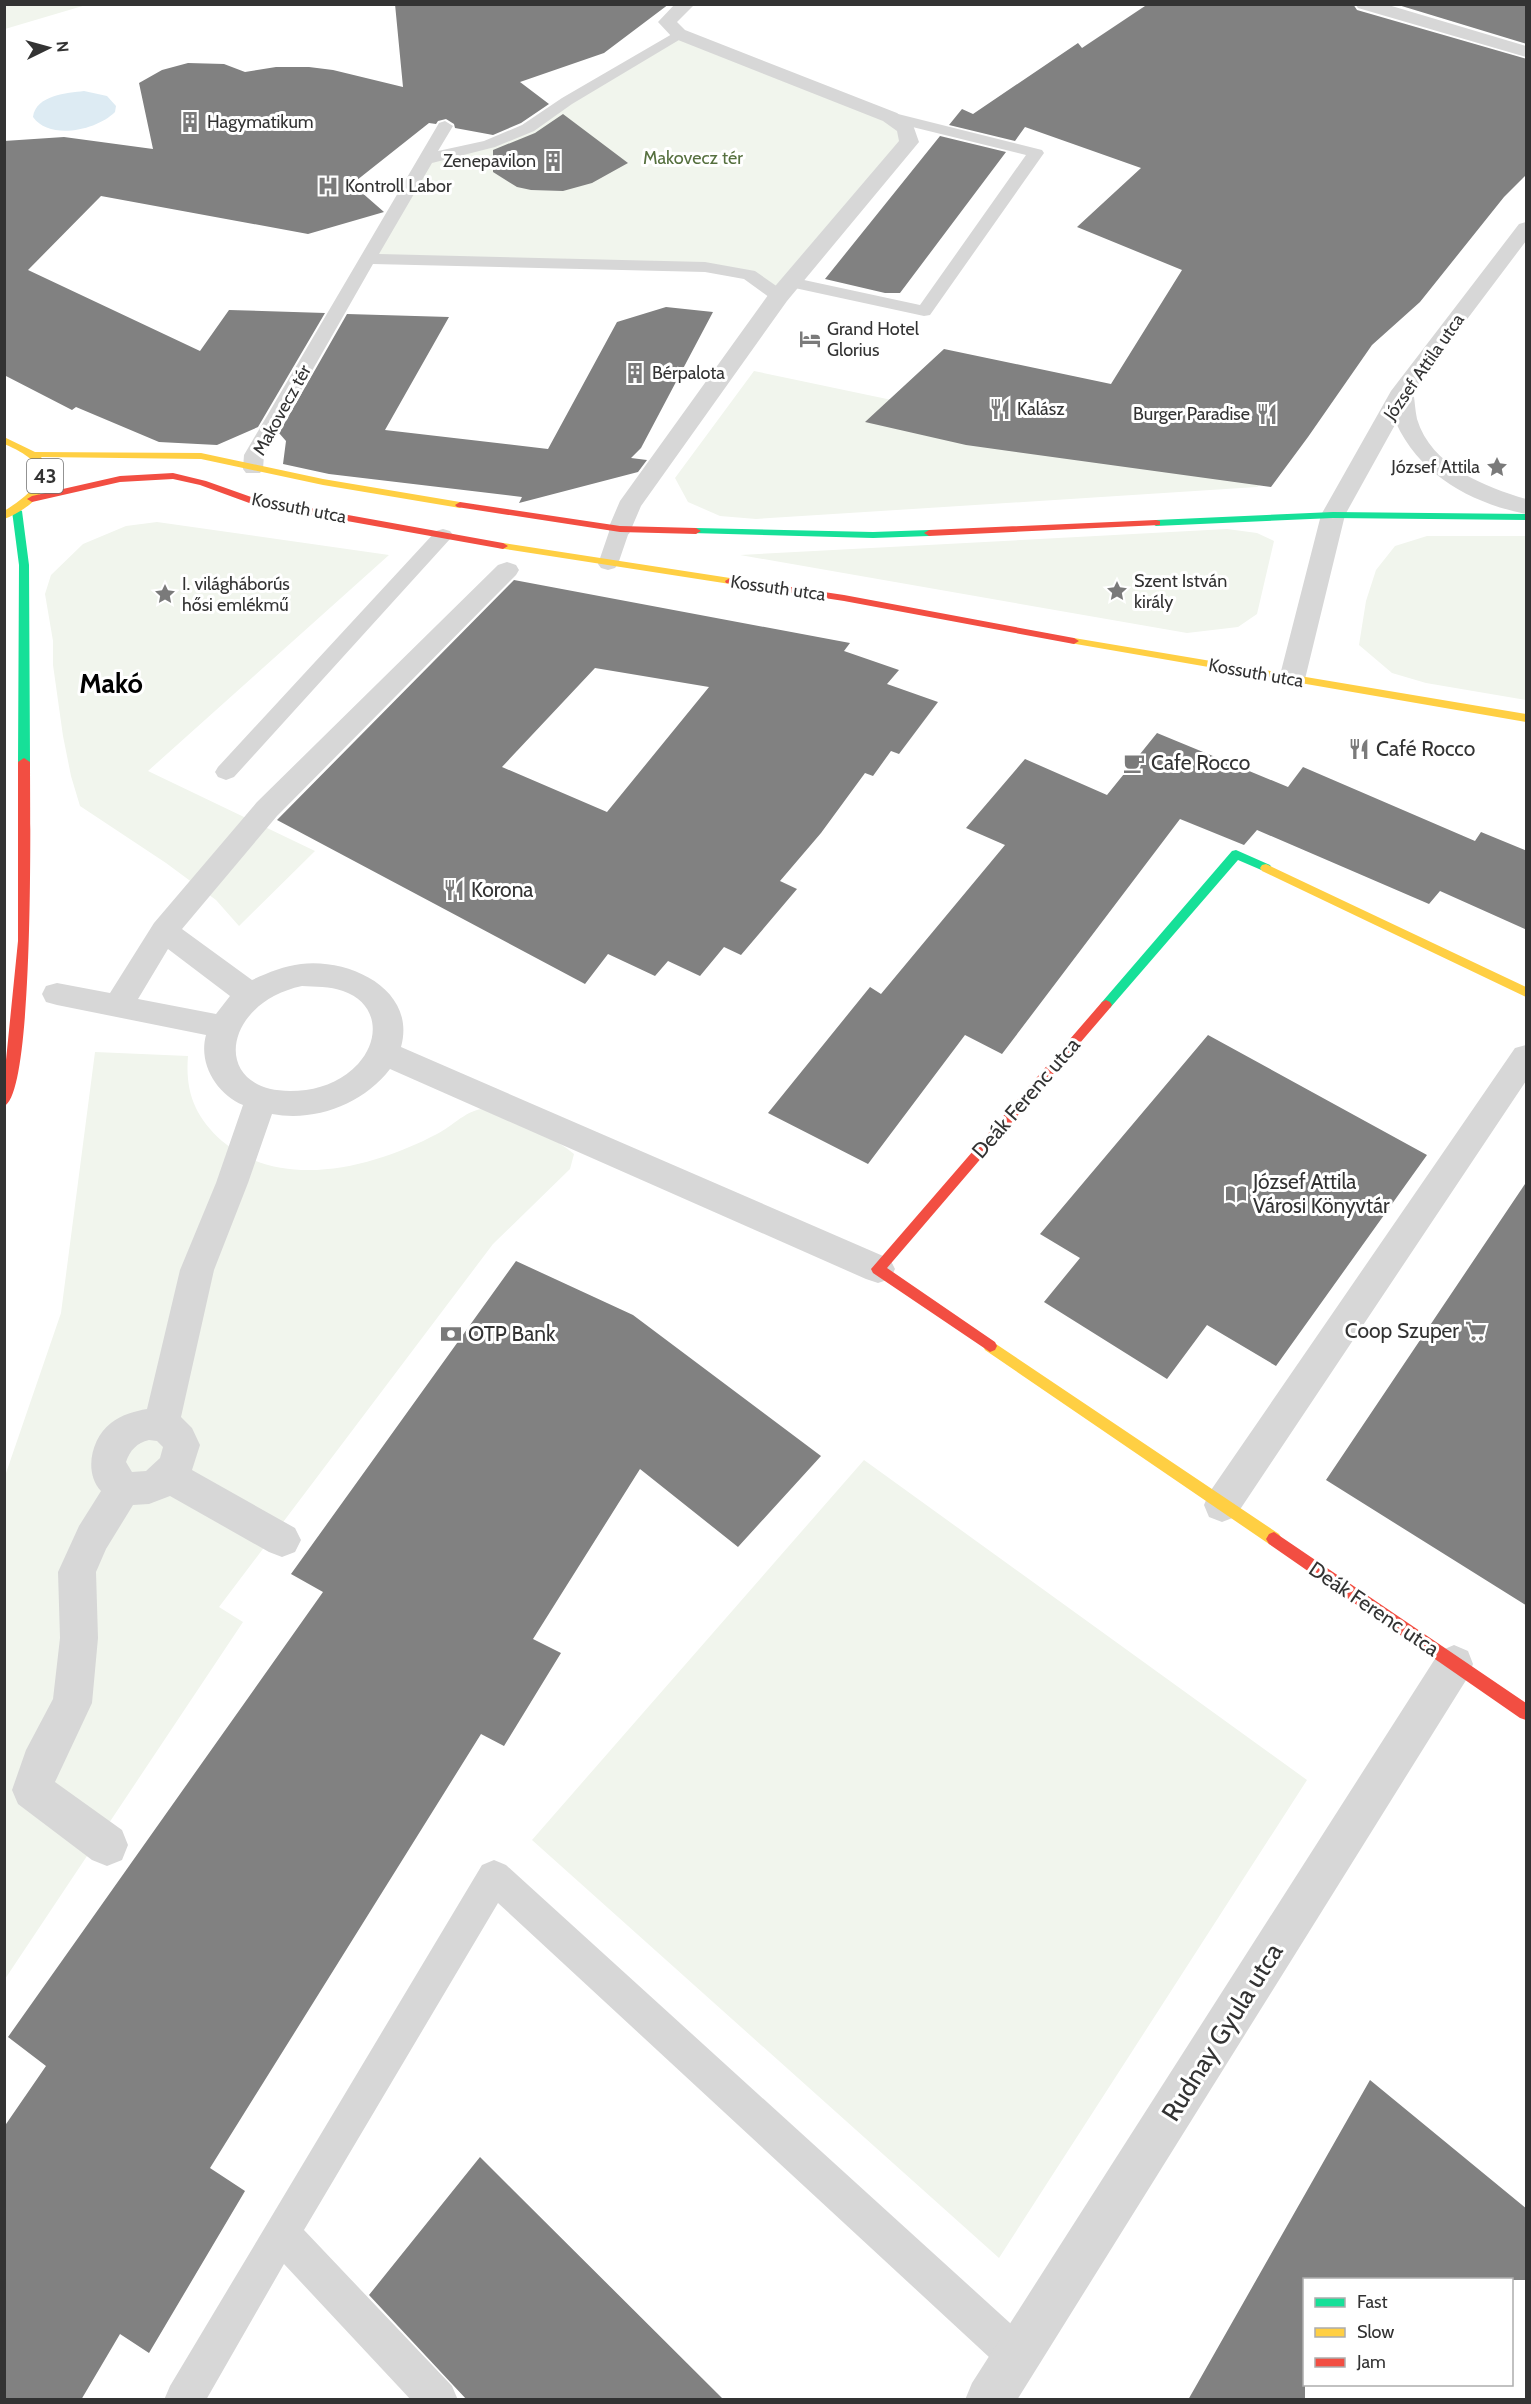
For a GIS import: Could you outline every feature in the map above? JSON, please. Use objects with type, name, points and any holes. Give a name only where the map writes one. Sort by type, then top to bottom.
[{"type":"main road","name":"43","points":[[4,440],[24,446],[38,454],[46,468],[44,483],[32,499],[11,514],[24,565],[24,941],[12,1077],[4,1101]]},
{"type":"main road","name":"Kossuth utca","points":[[38,454],[201,456],[253,469],[489,510],[620,529],[873,535],[1333,515],[1527,517]]},
{"type":"main road","name":"Kossuth utca","points":[[32,499],[130,477],[173,476],[217,488],[252,501],[609,564],[844,598],[1026,633],[1527,718]]},
{"type":"main road","name":"Deák Ferenc utca","points":[[1527,992],[1236,854],[878,1269],[1527,1712]]},
{"type":"street","points":[[620,529],[629,506],[784,289],[909,142],[906,129],[890,117],[679,34],[667,22],[686,4]]},
{"type":"street","points":[[1364,4],[1527,52]]},
{"type":"street","name":"József Attila utca","points":[[1292,679],[1333,515],[1402,391],[1527,228]]},
{"type":"street","points":[[1402,391],[1406,422],[1420,448],[1452,477],[1495,498],[1527,507]]},
{"type":"street","points":[[118,1006],[164,931],[267,809],[507,570]]},
{"type":"street","points":[[164,931],[252,995]]},
{"type":"street","points":[[302,975],[330,975],[353,982],[373,994],[386,1011],[389,1031],[384,1053],[369,1074],[338,1094],[319,1101],[290,1104],[261,1100],[239,1088],[224,1071],[219,1049],[223,1027],[235,1010],[252,995],[275,982],[302,975]]},
{"type":"street","points":[[57,994],[223,1027]]},
{"type":"street","points":[[384,1053],[878,1269]]},
{"type":"street","points":[[1222,1505],[1527,1057]]},
{"type":"street","points":[[160,1425],[197,1270],[232,1183],[261,1100]]},
{"type":"street","points":[[160,1425],[170,1428],[182,1445],[178,1466],[170,1477],[148,1489],[136,1490],[114,1482],[107,1463],[110,1451],[124,1432],[136,1426],[160,1425]]},
{"type":"street","points":[[170,1477],[282,1540]]},
{"type":"street","points":[[107,1845],[32,1790],[40,1764],[72,1703],[79,1638],[77,1572],[92,1538],[124,1487]]},
{"type":"street","name":"Rudnay Gyula utca","points":[[989,2400],[1454,1664]]},
{"type":"lane","points":[[427,159],[489,144],[528,128],[567,101],[679,34]]},
{"type":"lane","points":[[368,259],[705,267],[749,275],[784,289],[924,311],[1036,153],[890,117]]},
{"type":"lane","name":"Makovecz tér","points":[[253,469],[254,455],[445,126]]},
{"type":"lane","points":[[609,564],[620,529]]},
{"type":"lane","points":[[226,772],[443,535]]},
{"type":"lane","points":[[184,2400],[494,1877],[1017,2356]]},
{"type":"lane","points":[[281,2233],[438,2400]]},
{"type":"green space","points":[[5,4],[86,5],[5,29]]},
{"type":"green space","name":"Makovecz tér","points":[[679,34],[890,117],[909,142],[779,296],[749,275],[705,267],[368,259],[427,159],[528,128]]},
{"type":"green space","points":[[754,371],[1020,427],[1285,466],[1257,487],[756,519],[720,516],[688,502],[675,478]]},
{"type":"green space","points":[[157,522],[389,555],[148,771],[315,851],[239,926],[216,900],[166,863],[80,806],[71,776],[63,736],[53,665],[53,641],[45,594],[51,575],[83,544],[126,526]]},
{"type":"green space","points":[[1227,529],[1257,533],[1274,541],[1257,614],[1238,627],[1187,633],[740,555]]},
{"type":"green space","points":[[1427,536],[1526,536],[1526,700],[1426,683],[1392,673],[1359,645],[1366,601],[1376,570],[1395,546]]},
{"type":"green space","points":[[95,1052],[188,1056],[190,1092],[205,1123],[222,1141],[246,1157],[272,1166],[300,1170],[329,1169],[357,1164],[412,1146],[437,1134],[468,1113],[482,1109],[494,1111],[543,1134],[574,1154],[570,1169],[493,1244],[219,1607],[243,1622],[5,1979],[5,1476],[61,1313]]},
{"type":"green space","points":[[864,1460],[1307,1780],[999,2258],[532,1840]]},
{"type":"shaded area","points":[[84,91],[107,96],[116,106],[115,112],[97,124],[86,128],[62,131],[50,129],[33,117],[40,104],[53,96]]},
{"type":"building","points":[[395,4],[669,4],[604,53],[520,82],[549,104],[521,123],[493,135],[455,128],[454,124],[446,119],[436,124],[429,123],[352,184],[384,212],[308,234],[101,196],[28,270],[200,351],[229,310],[325,313],[258,427],[217,445],[159,442],[76,407],[72,410],[4,375],[4,141],[64,137],[153,149],[139,83],[162,70],[188,63],[224,64],[245,72],[276,67],[309,67],[333,70],[403,87]]},
{"type":"building","points":[[1148,4],[1353,4],[1357,10],[1527,59],[1527,174],[1504,197],[1420,302],[1372,345],[1271,487],[966,445],[865,422],[944,349],[1111,384],[1182,270],[1077,227],[1141,168],[1025,127],[1015,141],[949,125],[962,109],[973,114],[1078,43],[1082,48]]},
{"type":"building","points":[[1395,4],[1527,4],[1527,44]]},
{"type":"building","name":"Zenepavilon","points":[[563,114],[628,163],[592,183],[563,191],[517,187],[493,172],[493,150],[535,133]]},
{"type":"building","points":[[940,136],[1006,152],[900,293],[885,293],[825,279]]},
{"type":"building","name":"Bérpalota","points":[[666,307],[713,312],[641,448],[631,458],[647,460],[638,472],[519,503],[522,497],[329,474],[283,464],[286,441],[279,433],[347,314],[449,317],[385,430],[548,449],[617,322]]},
{"type":"building","points":[[514,580],[850,643],[844,651],[899,670],[887,684],[938,702],[899,754],[891,751],[873,776],[865,773],[821,833],[780,881],[797,889],[741,955],[724,947],[700,976],[668,961],[655,976],[608,954],[585,984],[277,820]],"holes":[[[595,668],[709,687],[607,812],[502,767]]]},
{"type":"building","points":[[1157,733],[1288,787],[1303,767],[1475,841],[1481,832],[1527,851],[1527,930],[1440,891],[1429,904],[1257,830],[1244,845],[1180,819],[1002,1054],[965,1035],[868,1164],[768,1113],[870,987],[881,994],[1005,845],[966,828],[1025,759],[1107,795]]},
{"type":"building","name":"József Attila Városi Könyvtár","points":[[1208,1035],[1427,1155],[1276,1366],[1207,1325],[1167,1379],[1044,1302],[1080,1258],[1040,1234]]},
{"type":"building","name":"Coop Szuper","points":[[1527,1181],[1527,1606],[1326,1480]]},
{"type":"building","points":[[516,1261],[633,1315],[821,1456],[738,1547],[640,1469],[533,1639],[561,1653],[504,1746],[481,1734],[210,2168],[245,2191],[149,2353],[120,2334],[81,2400],[4,2400],[4,2127],[46,2066],[8,2037],[323,1592],[291,1574]]},
{"type":"building","points":[[1370,2080],[1527,2209],[1527,2280],[1513,2280],[1513,2278],[1303,2278],[1305,2400],[1188,2400]]},
{"type":"building","points":[[480,2157],[724,2400],[467,2400],[369,2295]]},
{"type":"traffic: fast","points":[[17,511],[24,565],[24,762]]},
{"type":"traffic: fast","points":[[1156,523],[1333,515],[1526,517]]},
{"type":"traffic: fast","points":[[696,531],[873,535],[929,533]]},
{"type":"traffic: fast","points":[[1106,1005],[1236,854],[1266,868]]},
{"type":"traffic: slow","points":[[4,440],[23,448],[36,457],[43,466],[44,476],[32,496],[4,516]]},
{"type":"traffic: slow","points":[[38,454],[201,456],[323,482],[460,505]]},
{"type":"traffic: slow","points":[[503,546],[730,581]]},
{"type":"traffic: slow","points":[[1074,641],[1526,718]]},
{"type":"traffic: slow","points":[[1266,868],[1526,992]]},
{"type":"traffic: slow","points":[[990,1346],[1274,1539]]},
{"type":"traffic: jam","points":[[32,499],[120,479],[173,476],[203,483],[252,501],[503,546]]},
{"type":"traffic: jam","points":[[460,505],[620,529],[696,531]]},
{"type":"traffic: jam","points":[[929,533],[1156,523]]},
{"type":"traffic: jam","points":[[730,581],[844,598],[1074,641]]},
{"type":"traffic: jam","points":[[4,1101],[12,1077],[24,941],[24,762]]},
{"type":"traffic: jam","points":[[990,1346],[878,1269],[1106,1005]]},
{"type":"traffic: jam","points":[[1274,1539],[1526,1712]]},
{"type":"place","name":"Hagymatikum","points":[[190,122]]},
{"type":"place","name":"Zenepavilon","points":[[553,161]]},
{"type":"place","name":"Kontroll Labor","points":[[328,186]]},
{"type":"place","name":"Grand Hotel Glorius","points":[[810,339]]},
{"type":"place","name":"Bérpalota","points":[[635,373]]},
{"type":"place","name":"Kalász","points":[[1000,409]]},
{"type":"place","name":"Burger Paradise","points":[[1267,414]]},
{"type":"place","name":"József Attila","points":[[1497,467]]},
{"type":"place","name":"Szent István király","points":[[1117,591]]},
{"type":"place","name":"I. világháborús hősi emlékmű","points":[[165,594]]},
{"type":"place","name":"Café Rocco","points":[[1359,749]]},
{"type":"place","name":"Cafe Rocco","points":[[1134,763]]},
{"type":"place","name":"Korona","points":[[454,890]]},
{"type":"place","name":"József Attila Városi Könyvtár","points":[[1236,1194]]},
{"type":"place","name":"Coop Szuper","points":[[1476,1331]]},
{"type":"place","name":"OTP Bank","points":[[451,1334]]},
{"type":"district","name":"Makó","points":[[111,684]]}]
